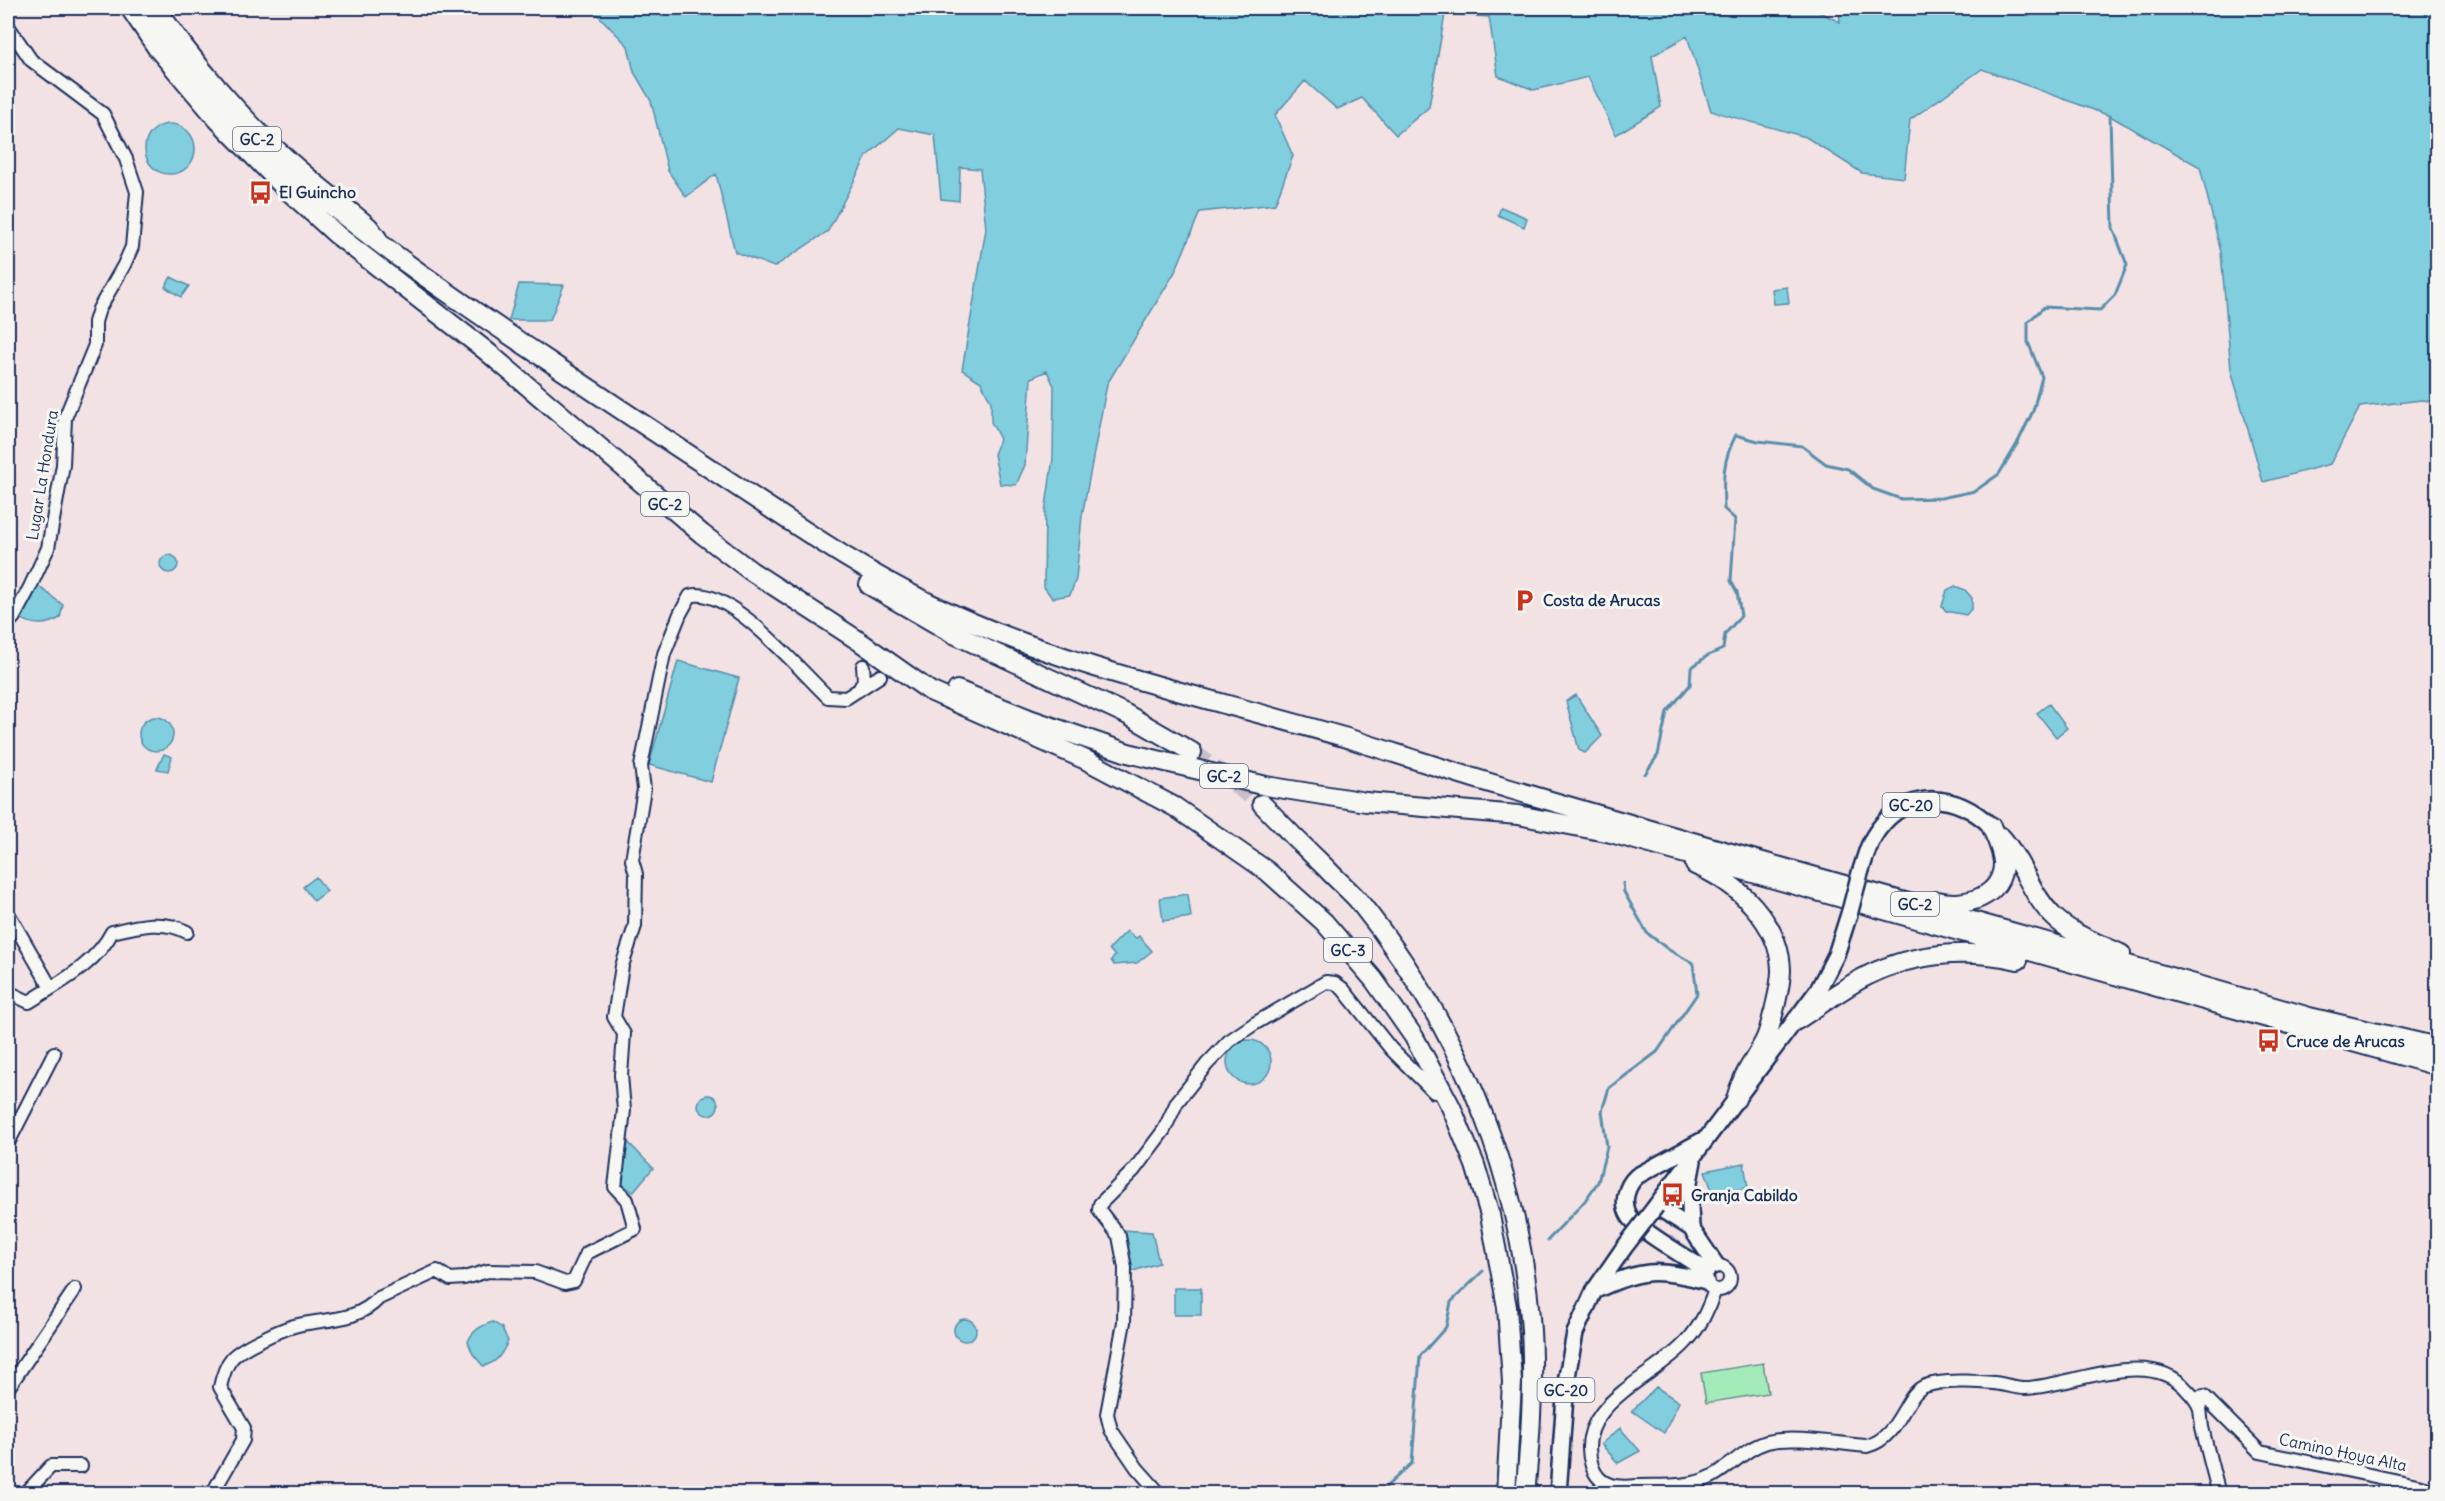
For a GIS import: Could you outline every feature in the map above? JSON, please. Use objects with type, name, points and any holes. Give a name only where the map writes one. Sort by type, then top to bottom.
[{"type":"highway","name":"GC-2","points":[[130,8],[157,48],[246,151],[337,235],[485,350],[702,534],[751,571],[859,641],[944,685],[1032,720],[1128,753],[1266,786],[1366,802],[1518,815],[1611,833],[1660,839],[2163,974],[2309,1017],[2438,1047]]},
{"type":"highway","name":"GC-2","points":[[146,8],[220,102],[256,138],[293,172],[391,249],[487,320],[783,517],[902,589],[962,618],[1030,645],[1104,670],[1349,739],[1660,839],[2102,972],[2438,1066]]},
{"type":"highway","points":[[783,517],[868,584],[952,633],[1126,714],[1192,752]]},
{"type":"highway","name":"GC-3","points":[[859,641],[930,691],[1086,760],[1175,807],[1268,871],[1324,922],[1374,980],[1414,1037],[1451,1107],[1475,1165],[1490,1215],[1507,1307],[1512,1382],[1506,1494]]},
{"type":"highway","name":"GC-3","points":[[1262,804],[1356,898],[1409,968],[1449,1035],[1479,1103],[1514,1211],[1531,1318],[1530,1413],[1525,1494]]},
{"type":"highway","points":[[1660,839],[1710,838],[1947,903],[1962,904],[1976,901],[1986,895],[2000,877],[2003,863],[2000,846],[1991,826]]},
{"type":"highway","points":[[1991,826],[2009,846],[2041,901],[2053,916],[2079,934],[2163,974]]},
{"type":"highway","points":[[1660,839],[1744,896],[1764,919],[1777,946],[1781,969],[1772,1016],[1764,1041],[1739,1085],[1736,1099]]},
{"type":"highway","points":[[1797,1020],[1860,979],[1888,967],[1920,958],[1962,953],[1995,955],[2057,968],[2102,972]]},
{"type":"highway","points":[[1410,1047],[1434,1092],[1467,1169],[1507,1307]]},
{"type":"main road","name":"GC-20","points":[[1558,1494],[1570,1351],[1575,1333],[1594,1291],[1623,1249],[1818,990],[1836,955],[1860,873],[1877,831],[1890,817],[1904,808],[1922,801],[1938,800],[1957,803],[1976,812],[1991,826]]},
{"type":"main road","points":[[1706,1139],[1637,1176],[1629,1184],[1625,1199],[1631,1218],[1711,1277]]},
{"type":"main road","points":[[1693,1158],[1689,1182],[1691,1228],[1711,1277]]},
{"type":"main road","points":[[1656,1206],[1691,1228]]},
{"type":"main road","points":[[1594,1291],[1623,1277],[1645,1272],[1659,1271],[1711,1277]]},
{"type":"street","points":[[160,8],[180,38],[262,129],[288,156],[371,225],[391,249]]},
{"type":"street","name":"Lugar La Hondura","points":[[8,26],[31,60],[103,114],[126,159],[136,192],[132,247],[99,309],[95,322],[95,345],[65,418],[63,465],[48,548],[30,588],[14,617],[8,623]]},
{"type":"street","points":[[212,1494],[243,1440],[244,1428],[220,1387],[223,1374],[233,1358],[268,1336],[294,1326],[350,1317],[372,1305],[379,1298],[437,1271],[450,1279],[464,1278],[488,1271],[535,1272],[565,1283],[574,1281],[587,1253],[635,1229],[627,1200],[615,1187],[620,1160],[624,1110],[621,1074],[624,1034],[614,1017],[622,966],[635,926],[636,874],[632,860],[644,789],[641,766],[664,654],[690,596],[699,594],[711,597],[747,619],[774,640],[828,697],[846,698],[880,676]]},
{"type":"street","points":[[859,690],[864,680],[863,666]]},
{"type":"street","points":[[8,913],[51,988]]},
{"type":"street","points":[[8,992],[29,1002],[74,974],[106,944],[112,932],[146,925],[176,926],[187,932]]},
{"type":"street","points":[[1160,1494],[1137,1468],[1112,1430],[1107,1413],[1124,1322],[1125,1268],[1119,1236],[1099,1210],[1100,1203],[1134,1170],[1164,1130],[1177,1102],[1207,1064],[1229,1041],[1326,982],[1335,983],[1343,989],[1391,1049],[1434,1092]]},
{"type":"street","points":[[1391,1049],[1401,1053],[1410,1047]]},
{"type":"street","points":[[8,1143],[54,1053]]},
{"type":"street","name":"Camino Hoya Alta","points":[[1711,1277],[1708,1311],[1686,1343],[1650,1374],[1613,1398],[1597,1417],[1590,1435],[1589,1455],[1593,1469],[1600,1480],[1615,1488],[1698,1482],[1713,1477],[1751,1449],[1766,1442],[1786,1440],[1867,1446],[1878,1443],[1906,1410],[1915,1394],[1924,1386],[1938,1383],[1991,1383],[2025,1388],[2136,1369],[2155,1370],[2172,1377],[2197,1403],[2204,1396],[2260,1452],[2422,1486],[2433,1494]]},
{"type":"street","points":[[8,1388],[75,1289]]},
{"type":"street","points":[[2197,1403],[2218,1494]]},
{"type":"street","points":[[24,1494],[51,1466],[81,1466]]},
{"type":"green space","points":[[1763,1363],[1768,1393],[1706,1403],[1701,1373]]},
{"type":"water","points":[[591,8],[1819,8],[1819,12],[1840,22],[1839,8],[2437,8],[2437,402],[2422,400],[2360,407],[2330,464],[2263,482],[2231,370],[2221,252],[2200,167],[2110,116],[1982,69],[1910,120],[1904,178],[1862,173],[1806,137],[1711,111],[1687,36],[1652,56],[1661,107],[1616,135],[1588,77],[1534,90],[1498,76],[1489,17],[1445,14],[1429,107],[1396,135],[1362,98],[1337,109],[1305,81],[1275,115],[1293,156],[1275,204],[1200,212],[1175,272],[1107,384],[1082,516],[1076,579],[1070,595],[1052,598],[1044,587],[1045,513],[1053,458],[1054,386],[1047,371],[1031,378],[1025,465],[1016,485],[1000,484],[994,454],[1000,439],[991,422],[991,402],[981,382],[962,370],[986,229],[980,169],[960,167],[959,201],[941,199],[935,135],[899,128],[867,156],[828,231],[774,267],[735,252],[716,174],[686,197],[668,171],[651,101],[634,72],[628,46]]},
{"type":"water","points":[[165,124],[175,124],[188,131],[195,144],[195,154],[188,167],[175,174],[165,174],[156,170],[149,163],[145,154],[145,144],[149,135],[156,128]]},
{"type":"water","points":[[1501,207],[1527,218],[1524,227],[1498,215]]},
{"type":"water","points":[[171,277],[189,286],[181,297],[165,287]]},
{"type":"water","points":[[519,284],[564,285],[550,320],[509,320]]},
{"type":"water","points":[[1787,287],[1789,303],[1774,304],[1772,289]]},
{"type":"water","points":[[169,555],[175,558],[178,564],[175,570],[169,573],[163,570],[160,564],[163,558]]},
{"type":"water","points":[[37,585],[63,605],[60,618],[39,624],[19,617]]},
{"type":"water","points":[[1955,586],[1965,590],[1972,598],[1972,608],[1966,615],[1946,611],[1942,606],[1947,590]]},
{"type":"water","points":[[678,661],[739,678],[711,782],[649,765]]},
{"type":"water","points":[[1576,695],[1602,736],[1585,753],[1579,750],[1566,701]]},
{"type":"water","points":[[2049,704],[2067,728],[2056,737],[2037,713]]},
{"type":"water","points":[[156,717],[168,722],[173,734],[168,746],[156,751],[144,746],[139,734],[144,722]]},
{"type":"water","points":[[164,754],[172,757],[168,771],[157,769]]},
{"type":"water","points":[[316,877],[327,891],[314,901],[303,887]]},
{"type":"water","points":[[1188,894],[1191,917],[1163,921],[1160,898]]},
{"type":"water","points":[[1127,931],[1136,938],[1139,936],[1152,951],[1137,963],[1114,965],[1111,960],[1115,956],[1109,949]]},
{"type":"water","points":[[1249,1040],[1264,1047],[1271,1062],[1264,1077],[1249,1084],[1234,1077],[1227,1062],[1234,1047]]},
{"type":"water","points":[[704,1095],[712,1095],[718,1101],[718,1109],[712,1115],[704,1115],[698,1109],[698,1101]]},
{"type":"water","points":[[628,1142],[653,1168],[633,1192],[621,1183]]},
{"type":"water","points":[[1744,1163],[1748,1188],[1713,1193],[1705,1171]]},
{"type":"water","points":[[1123,1230],[1152,1232],[1159,1263],[1130,1272]]},
{"type":"water","points":[[1174,1288],[1201,1288],[1201,1315],[1174,1315]]},
{"type":"water","points":[[965,1319],[973,1322],[976,1330],[973,1338],[965,1341],[957,1338],[954,1330],[957,1322]]},
{"type":"water","points":[[493,1322],[502,1328],[508,1341],[499,1357],[483,1366],[473,1354],[468,1342],[478,1329]]},
{"type":"water","points":[[1656,1387],[1679,1402],[1664,1433],[1632,1411]]},
{"type":"water","points":[[1620,1428],[1640,1451],[1618,1463],[1601,1444]]},
{"type":"waterway","points":[[1645,774],[1658,755],[1667,712],[1690,685],[1691,668],[1707,656],[1723,649],[1725,634],[1741,616],[1737,592],[1731,581],[1735,519],[1724,509],[1726,462],[1736,435],[1758,441],[1802,446],[1826,464],[1848,469],[1873,489],[1901,499],[1941,498],[1975,491],[1999,474],[2033,411],[2042,377],[2028,342],[2028,322],[2044,307],[2100,310],[2115,295],[2127,265],[2113,228],[2110,116]]},
{"type":"waterway","points":[[1548,1240],[1584,1202],[1598,1182],[1607,1147],[1602,1111],[1609,1088],[1657,1052],[1697,994],[1693,963],[1669,950],[1647,933],[1624,892],[1623,883]]},
{"type":"waterway","points":[[1378,1494],[1412,1463],[1420,1356],[1446,1327],[1451,1302],[1483,1271]]},
{"type":"tunnel","points":[[1192,752],[1262,804]]},
{"type":"place","name":"El Guincho","points":[[261,192]]},
{"type":"place","name":"Costa de Arucas","points":[[1525,600]]},
{"type":"place","name":"Cruce de Arucas","points":[[2268,1041]]},
{"type":"place","name":"Granja Cabildo","points":[[1673,1195]]}]
